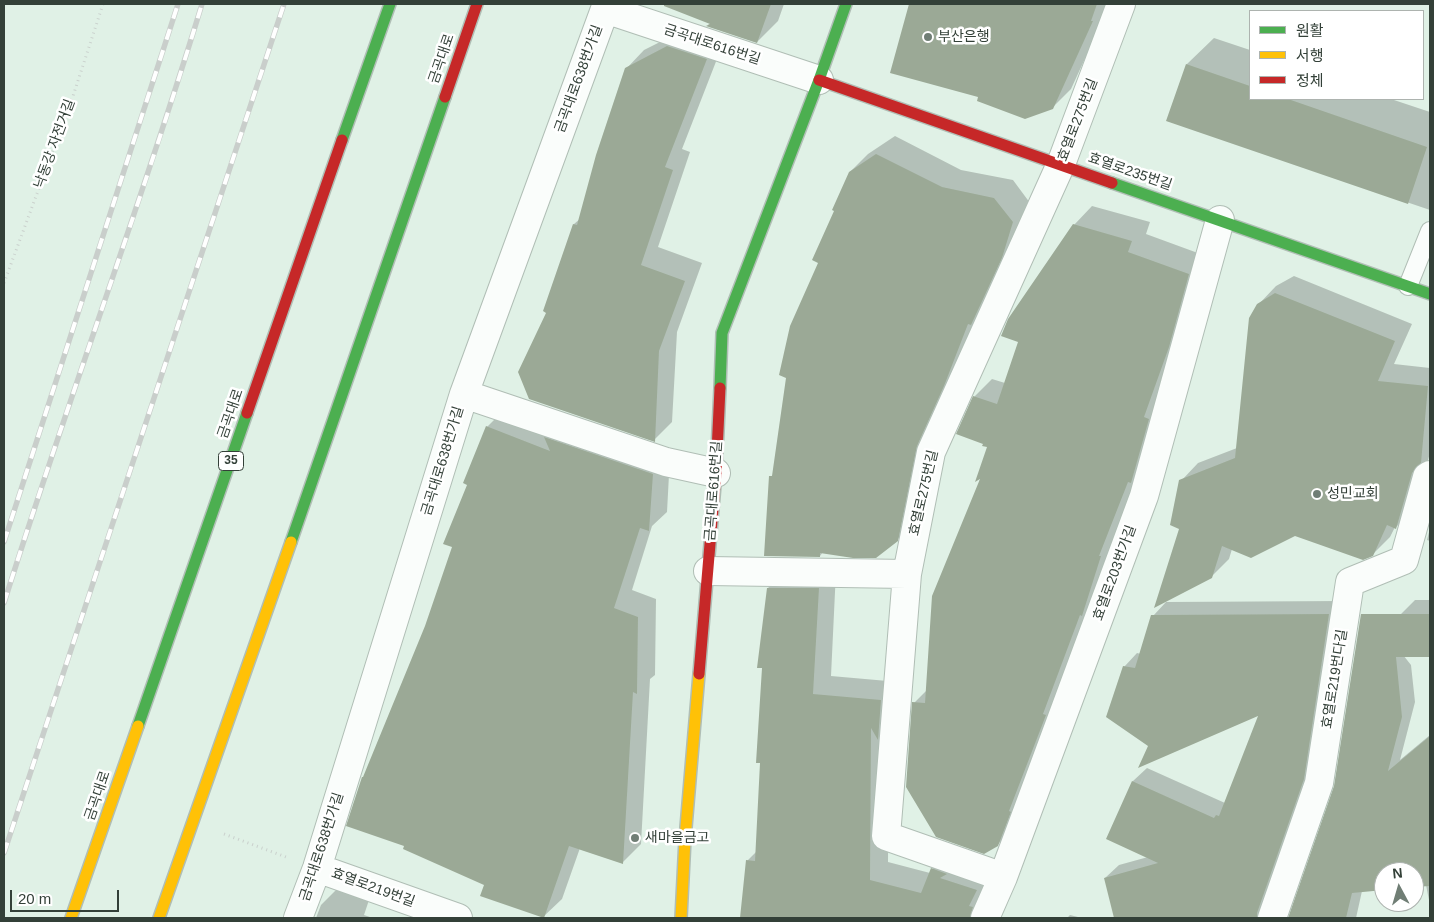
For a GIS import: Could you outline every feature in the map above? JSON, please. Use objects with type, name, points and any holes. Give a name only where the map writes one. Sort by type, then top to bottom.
[{"type":"main road","name":"금곡대로","points":[[71,918],[390,4]]},
{"type":"main road","name":"금곡대로","points":[[159,918],[194,822],[477,4]]},
{"type":"main road","name":"금곡대로616번길","points":[[682,918],[685,839],[716,473],[722,333],[819,80],[846,4]]},
{"type":"main road","name":"효열로235번길","points":[[819,80],[1430,294]]},
{"type":"street","name":"효열로275번길","points":[[1003,877],[886,836],[907,574],[931,452],[1061,164],[1121,4]]},
{"type":"street","name":"금곡대로616번길","points":[[605,9],[819,80]]},
{"type":"street","name":"금곡대로638번가길","points":[[298,918],[317,868],[464,394],[605,9]]},
{"type":"street","name":"효열로203번가길","points":[[985,918],[1003,877],[1144,496],[1220,220]]},
{"type":"street","points":[[464,394],[666,462],[716,473]]},
{"type":"street","name":"효열로219번다길","points":[[1272,918],[1319,783],[1350,582],[1404,560],[1427,476],[1430,475]]},
{"type":"street","points":[[708,571],[907,574]]},
{"type":"street","name":"효열로219번길","points":[[317,868],[442,916]]},
{"type":"lane","points":[[1408,286],[1430,231]]},
{"type":"path","name":"낙동강 자전거길","points":[[4,283],[73,96],[103,4]]},
{"type":"path","points":[[194,822],[317,868]]},
{"type":"building","points":[[664,4],[771,4],[757,43],[706,26],[710,24],[664,6]]},
{"type":"building","points":[[909,4],[1097,4],[1091,21],[1093,21],[1053,109],[1025,119],[977,101],[978,97],[890,73]]},
{"type":"building","points":[[667,46],[707,59],[665,167],[673,170],[641,265],[685,281],[659,351],[655,442],[529,399],[518,372],[546,313],[543,311],[573,224],[577,225],[596,155],[625,68]]},
{"type":"building","points":[[1186,64],[1249,86],[1249,100],[1291,100],[1427,147],[1408,204],[1166,121]]},
{"type":"building","points":[[876,154],[942,187],[994,198],[1013,222],[1002,258],[971,325],[968,324],[944,386],[917,446],[898,541],[876,558],[853,558],[820,553],[820,557],[764,556],[769,476],[772,476],[786,378],[779,375],[790,326],[818,263],[812,260],[849,172]]},
{"type":"building","points":[[1073,224],[1132,241],[1128,252],[1189,274],[1169,347],[1144,417],[1149,419],[1131,483],[1128,482],[1099,556],[1101,556],[1082,616],[1080,615],[1043,714],[1046,715],[1009,811],[1011,812],[998,846],[984,854],[936,837],[906,787],[912,702],[925,703],[932,596],[980,479],[975,482],[987,447],[956,434],[973,396],[997,404],[1018,342],[1001,336],[1008,319]]},
{"type":"building","points":[[1275,293],[1395,341],[1378,381],[1428,386],[1421,463],[1412,473],[1396,529],[1387,525],[1373,556],[1363,560],[1295,536],[1251,558],[1222,546],[1212,578],[1154,608],[1179,529],[1170,525],[1179,480],[1235,458],[1249,318],[1257,304]]},
{"type":"building","points":[[486,426],[550,451],[544,437],[653,474],[649,531],[640,528],[614,608],[638,617],[637,694],[633,692],[623,864],[569,846],[544,918],[480,896],[484,885],[403,849],[404,846],[346,826],[362,777],[425,626],[452,547],[443,544],[467,485],[463,483]]},
{"type":"building","points":[[767,588],[819,588],[813,694],[881,700],[878,740],[871,728],[870,880],[921,893],[931,868],[947,874],[940,878],[977,890],[969,906],[973,907],[970,918],[740,918],[746,860],[755,861],[760,763],[756,763],[762,668],[757,668]]},
{"type":"building","points":[[1329,614],[1304,779],[1257,913],[1257,918],[1114,918],[1104,878],[1158,863],[1106,839],[1132,781],[1214,818],[1216,815],[1219,816],[1258,716],[1138,768],[1148,746],[1106,717],[1123,666],[1135,668],[1151,615]]},
{"type":"building","points":[[1361,614],[1430,614],[1430,657],[1396,657],[1402,717],[1388,771],[1430,736],[1430,886],[1424,886],[1424,862],[1374,862],[1374,891],[1352,893],[1346,918],[1288,918],[1334,786]]},
{"type":"railway","points":[[4,542],[178,4]]},
{"type":"railway","points":[[4,603],[179,79],[202,4]]},
{"type":"railway","points":[[4,853],[284,4]]},
{"type":"traffic: fast","points":[[342,140],[390,4]]},
{"type":"traffic: fast","points":[[720,388],[722,333],[819,80],[846,4]]},
{"type":"traffic: fast","points":[[291,542],[445,97]]},
{"type":"traffic: fast","points":[[1112,183],[1430,294]]},
{"type":"traffic: fast","points":[[138,726],[247,413]]},
{"type":"traffic: slow","points":[[159,918],[291,542]]},
{"type":"traffic: slow","points":[[681,918],[685,839],[699,674]]},
{"type":"traffic: slow","points":[[71,918],[138,726]]},
{"type":"traffic: jam","points":[[445,97],[477,4]]},
{"type":"traffic: jam","points":[[819,80],[1112,183]]},
{"type":"traffic: jam","points":[[247,413],[342,140]]},
{"type":"traffic: jam","points":[[699,674],[716,473],[720,388]]},
{"type":"place","name":"부산은행","points":[[928,37]]},
{"type":"place","name":"성민교회","points":[[1317,494]]},
{"type":"place","name":"새마을금고","points":[[635,838]]}]
